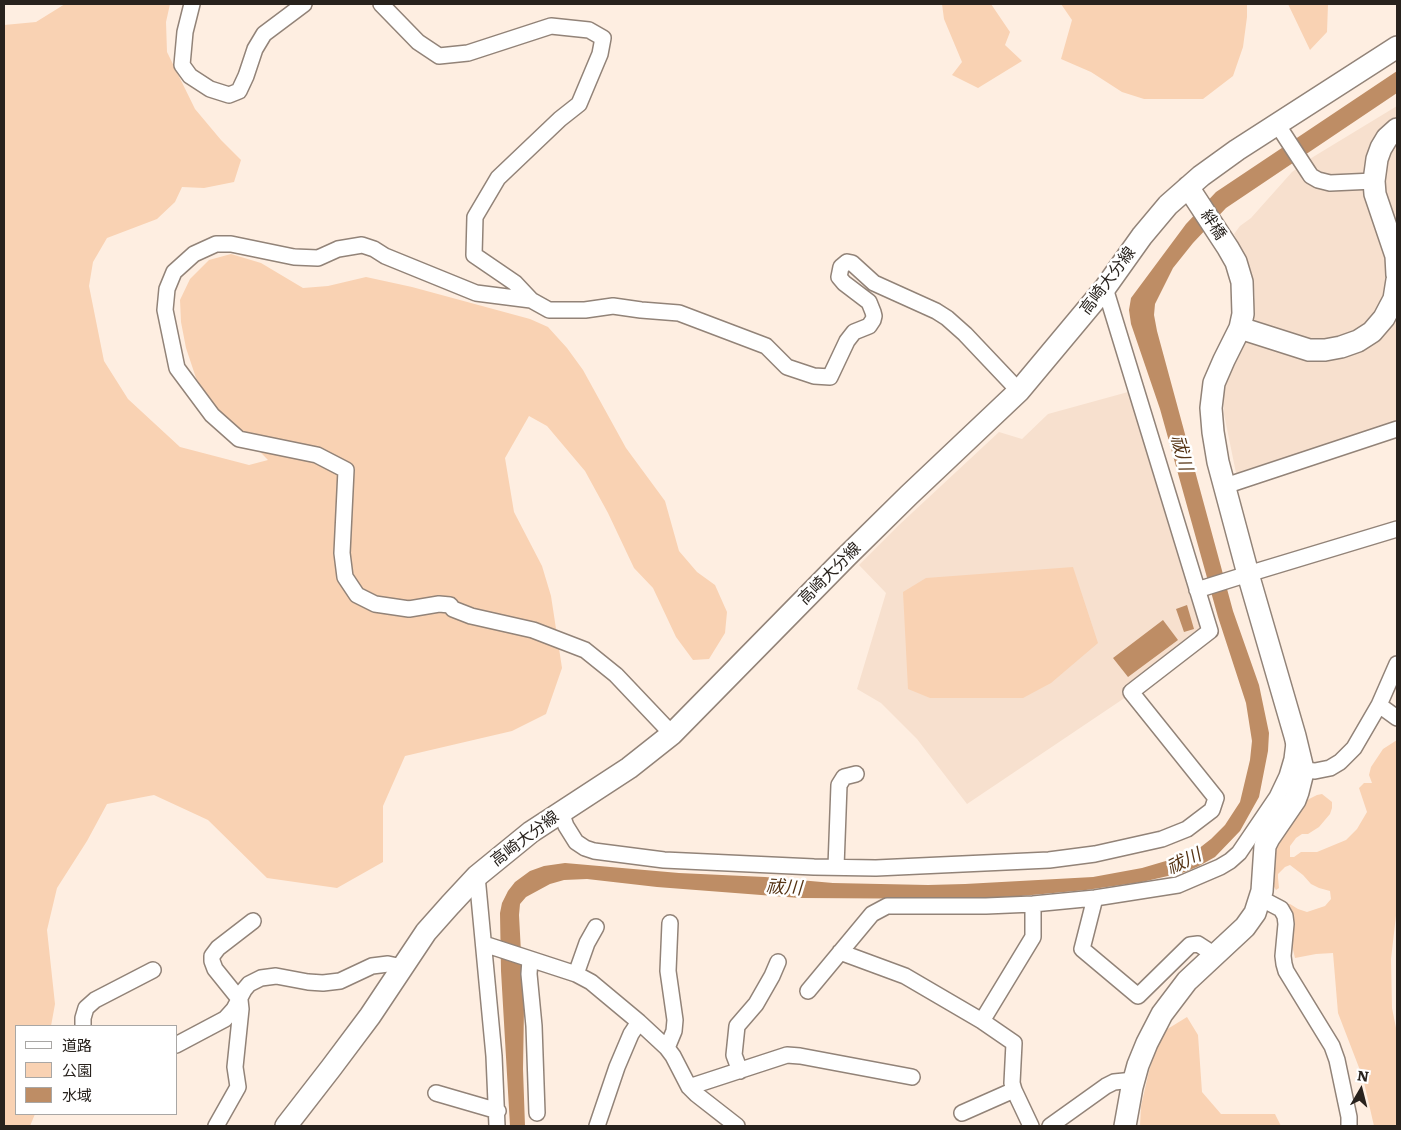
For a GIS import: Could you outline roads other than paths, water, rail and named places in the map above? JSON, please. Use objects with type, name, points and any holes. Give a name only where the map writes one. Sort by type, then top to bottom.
[{"type":"main road","name":"高崎大分線","points":[[286,1126],[370,1016],[426,932],[477,876],[530,832],[629,768],[672,734],[895,508],[1019,391],[1105,288],[1146,231],[1168,205],[1192,194],[1237,150],[1280,128],[1397,46]]},
{"type":"main road","points":[[1397,129],[1387,138],[1381,148],[1377,159],[1374,181],[1375,194],[1396,256],[1397,275]]},
{"type":"main road","name":"絆橋","points":[[1192,194],[1236,262],[1242,282],[1244,300],[1240,328],[1214,383],[1211,408],[1213,432],[1243,575],[1295,736],[1302,770]]},
{"type":"main road","points":[[1240,328],[1309,350],[1341,347],[1358,341],[1372,332],[1384,318],[1394,299],[1397,280]]},
{"type":"main road","points":[[1125,1126],[1134,1080],[1147,1043],[1162,1014],[1187,981],[1245,927],[1255,913],[1260,898],[1265,846],[1295,800],[1301,784],[1302,770]]},
{"type":"street","points":[[192,4],[185,32],[182,65],[190,76],[210,89],[229,95],[239,91],[255,49],[264,34],[304,4]]},
{"type":"street","points":[[381,4],[418,42],[439,56],[468,52],[551,26],[589,30],[602,38],[600,54],[579,104],[560,119],[498,178],[475,217],[474,255],[515,283],[531,300],[549,310],[585,310],[613,306],[679,313],[766,346],[787,367],[814,376],[830,377],[847,341],[854,332],[869,326],[873,320],[873,312],[869,302],[839,277],[841,267],[847,262],[852,263],[874,283],[936,311],[947,318],[965,334],[1019,391]]},
{"type":"street","points":[[1280,128],[1311,176],[1324,183],[1334,184],[1374,181]]},
{"type":"street","points":[[531,300],[476,293],[362,245],[338,249],[318,258],[294,257],[231,244],[216,244],[194,254],[174,272],[167,289],[166,310],[177,368],[212,415],[239,439],[317,455],[346,470],[342,553],[345,577],[357,595],[375,604],[409,609],[439,604],[450,605],[453,609],[471,616],[533,630],[585,650],[616,675],[672,734]]},
{"type":"street","points":[[561,812],[566,826],[576,842],[594,851],[664,860],[836,867],[906,867],[1048,860],[1095,854],[1162,838],[1187,829],[1212,810],[1216,798],[1130,692],[1210,631],[1201,589],[1105,288]]},
{"type":"street","points":[[1225,486],[1397,430]]},
{"type":"street","points":[[1201,589],[1397,529]]},
{"type":"street","points":[[1302,770],[1324,770],[1340,762],[1354,748],[1379,705],[1397,664]]},
{"type":"street","points":[[1379,705],[1397,718]]},
{"type":"street","points":[[808,991],[872,914],[887,906],[986,906],[1095,898],[1178,885],[1220,867],[1230,861],[1246,843],[1277,797],[1292,759],[1295,736]]},
{"type":"street","points":[[836,867],[839,785],[844,777],[856,774]]},
{"type":"street","points":[[477,876],[489,946],[498,1126]]},
{"type":"street","points":[[1095,898],[1082,949],[1138,996],[1190,945],[1198,944],[1214,955]]},
{"type":"street","points":[[1260,898],[1281,909],[1285,916],[1284,964],[1332,1046],[1337,1060],[1349,1117],[1349,1126]]},
{"type":"street","points":[[982,1022],[1033,937],[1033,904]]},
{"type":"street","points":[[216,1126],[238,1086],[235,1067],[241,1016],[240,1000],[215,969],[212,956],[218,948],[253,921]]},
{"type":"street","points":[[667,1048],[674,1031],[675,1020],[668,971],[670,923]]},
{"type":"street","points":[[576,974],[587,943],[596,928]]},
{"type":"street","points":[[489,946],[576,974],[591,982],[667,1048],[689,1087],[737,1126]]},
{"type":"street","points":[[840,952],[905,976],[1014,1043],[1012,1083],[1031,1126]]},
{"type":"street","points":[[526,958],[530,974],[534,1026],[537,1113]]},
{"type":"street","points":[[740,1071],[734,1055],[737,1026],[756,1004],[778,962]]},
{"type":"street","points":[[178,1044],[225,1019],[234,1009],[249,984],[261,978],[276,976],[316,984],[340,981],[372,966],[388,964],[402,967]]},
{"type":"street","points":[[83,1025],[86,1008],[95,1000],[153,970]]},
{"type":"street","points":[[597,1126],[617,1067],[631,1034],[639,1022]]},
{"type":"street","points":[[689,1087],[788,1055],[912,1077]]},
{"type":"street","points":[[1050,1126],[1106,1086],[1114,1082],[1134,1080]]},
{"type":"street","points":[[962,1113],[1014,1090]]},
{"type":"street","points":[[436,1093],[498,1111]]},
{"type":"water","name":"祓川","points":[[1397,71],[1397,93],[1226,208],[1193,243],[1173,268],[1155,304],[1154,315],[1157,331],[1233,611],[1259,685],[1269,733],[1268,751],[1259,797],[1240,831],[1215,857],[1185,872],[1142,882],[1086,890],[1021,896],[967,899],[800,898],[657,887],[587,879],[564,880],[550,884],[526,897],[520,904],[524,1009],[523,1069],[525,1126],[510,1126],[501,971],[500,913],[502,903],[508,891],[515,882],[530,871],[544,866],[565,863],[833,883],[928,885],[1093,877],[1142,868],[1193,853],[1225,825],[1240,802],[1250,760],[1252,741],[1246,703],[1218,617],[1160,409],[1131,324],[1129,310],[1131,298],[1186,224],[1216,192]]},
{"type":"water","points":[[1187,605],[1194,629],[1184,632],[1176,609]]},
{"type":"water","points":[[1163,620],[1178,640],[1128,677],[1113,658]]}]
